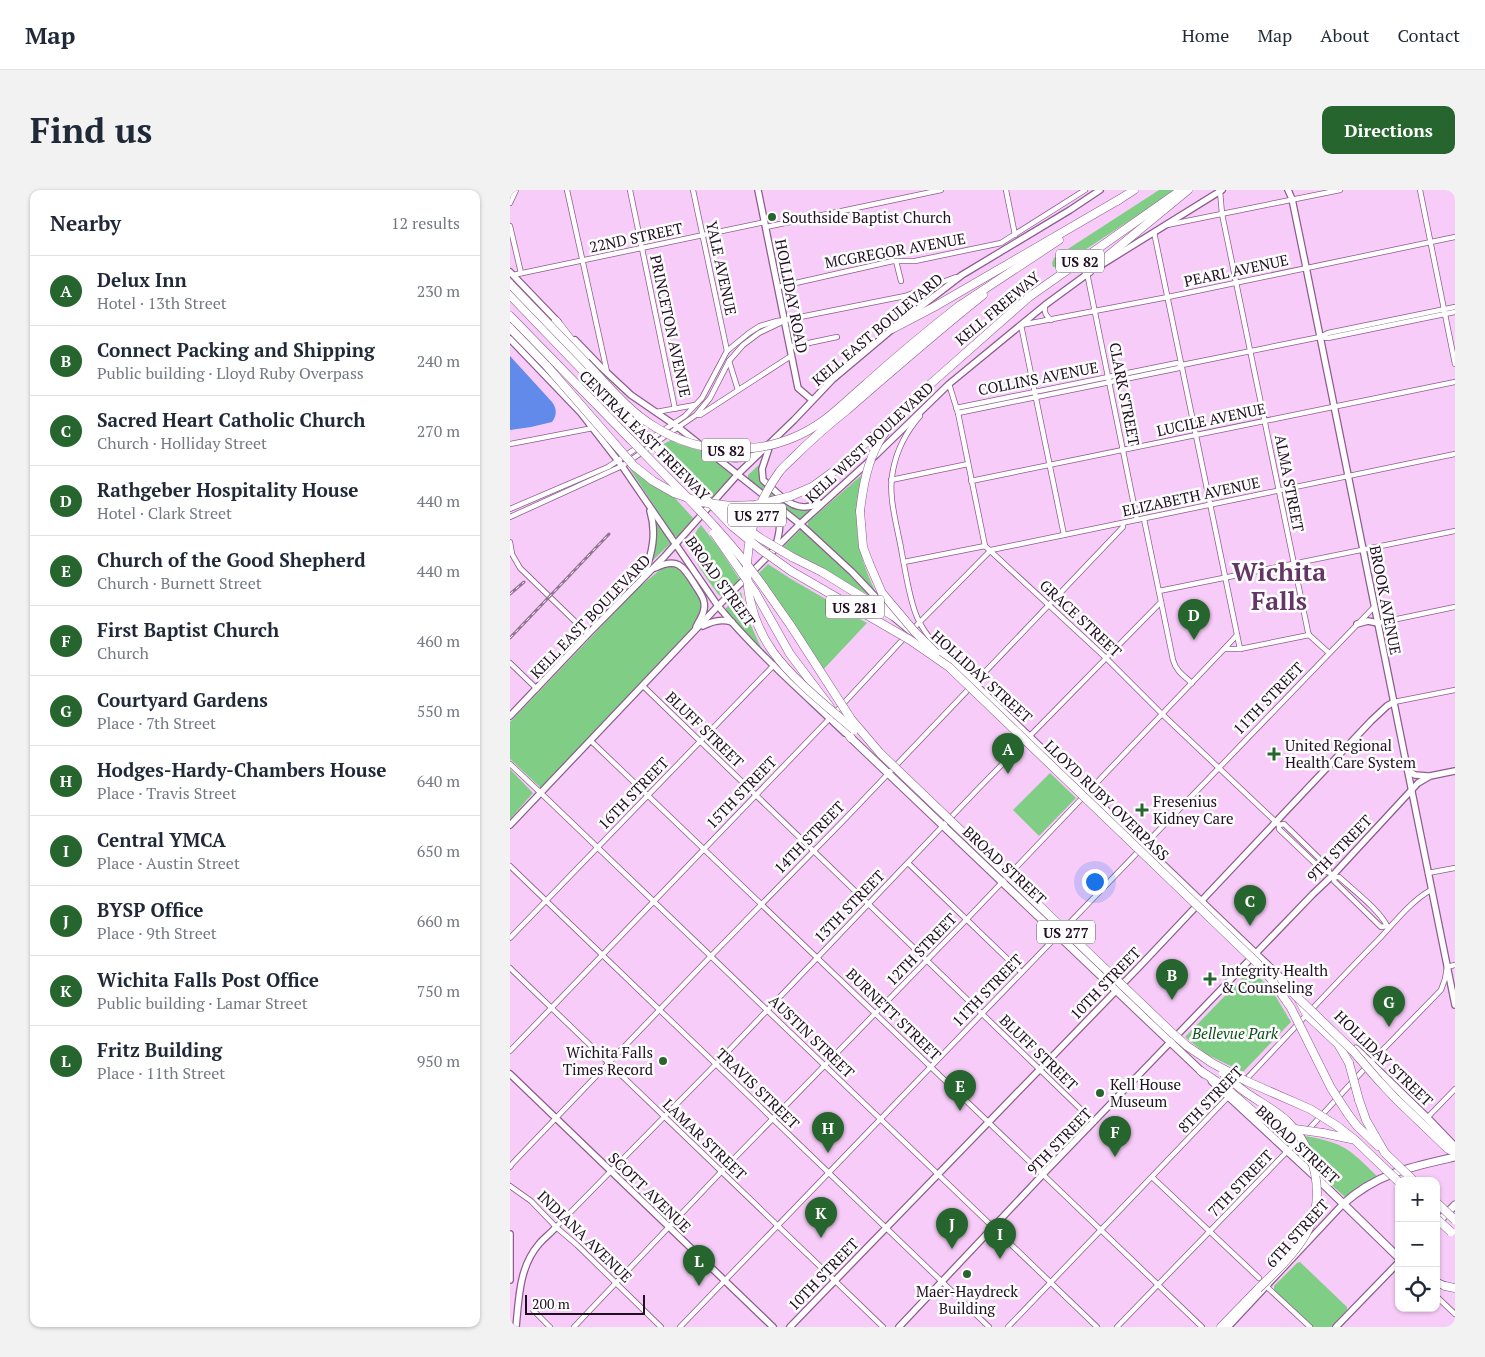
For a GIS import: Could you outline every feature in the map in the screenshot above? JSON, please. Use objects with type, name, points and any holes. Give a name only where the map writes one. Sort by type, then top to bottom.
[{"type":"highway","name":"KELL FREEWAY","points":[[1024,263],[1134,190]]},
{"type":"highway","name":"KELL FREEWAY","points":[[910,402],[1029,297],[1181,190]]},
{"type":"highway","points":[[1087,273],[1188,190]]},
{"type":"highway","points":[[892,328],[934,307],[1120,200]]},
{"type":"highway","name":"US 277","points":[[1024,263],[960,309],[807,443],[780,471],[760,504],[752,526],[747,549],[746,571],[748,592],[762,633],[772,651],[785,668],[880,754],[1187,1046],[1212,1063],[1246,1081],[1310,1109],[1355,1140]]},
{"type":"highway","name":"US 82","points":[[510,284],[627,406],[655,427],[682,441],[708,448],[735,450],[762,447],[795,437],[823,421],[927,330],[960,309]]},
{"type":"highway","name":"CENTRAL EAST FREEWAY","points":[[510,295],[732,526],[760,550]]},
{"type":"highway","name":"CENTRAL EAST FREEWAY","points":[[510,316],[695,505],[748,564],[791,626],[851,720],[880,754]]},
{"type":"highway","points":[[556,321],[620,402],[637,427]]},
{"type":"highway","points":[[510,322],[559,368]]},
{"type":"highway","name":"US 82","points":[[510,328],[546,365],[634,466],[653,482],[700,502],[731,506],[755,505],[791,496],[812,487],[837,469],[910,402]]},
{"type":"highway","points":[[910,402],[880,441],[865,477],[860,511],[863,546],[868,563],[882,593],[914,631],[949,664]]},
{"type":"highway","points":[[677,487],[718,538],[755,592],[790,654],[832,716],[851,738]]},
{"type":"highway","points":[[696,488],[728,516],[760,538],[822,572],[893,616]]},
{"type":"highway","name":"LLOYD RUBY OVERPASS","points":[[760,550],[791,571],[949,664],[1258,964],[1291,1008],[1331,1088],[1348,1114],[1357,1126],[1410,1177]]},
{"type":"highway","points":[[1258,964],[1292,992],[1353,1050],[1396,1099],[1448,1149],[1455,1152]]},
{"type":"highway","points":[[1292,989],[1308,1015],[1338,1044],[1349,1063],[1366,1120],[1385,1153]]},
{"type":"highway","points":[[1212,1063],[1241,1088],[1290,1124],[1309,1152],[1317,1184],[1316,1204],[1307,1234],[1298,1247],[1221,1327]]},
{"type":"highway","points":[[1200,1070],[1257,1116],[1268,1122],[1281,1127],[1355,1140],[1395,1178]]},
{"type":"highway","points":[[1440,1206],[1455,1220]]},
{"type":"highway","points":[[1440,1222],[1453,1234]]},
{"type":"highway","points":[[1445,1286],[1455,1289]]},
{"type":"main road","name":"HOLLIDAY ROAD","points":[[758,190],[798,388],[812,400]]},
{"type":"main road","name":"KELL EAST BOULEVARD","points":[[510,716],[676,544],[738,474],[832,380],[892,328],[962,275],[1100,190]]},
{"type":"main road","name":"BROOK AVENUE","points":[[1290,190],[1455,1005]]},
{"type":"main road","name":"KELL WEST BOULEVARD","points":[[510,825],[718,606],[826,499],[876,455],[949,384],[1044,305],[1087,273],[1221,191]]},
{"type":"main road","name":"CENTRAL EAST FREEWAY","points":[[511,274],[592,358],[631,395],[676,426]]},
{"type":"main road","name":"CENTRAL EAST FREEWAY","points":[[510,339],[581,413],[620,464]]},
{"type":"main road","name":"HOLLIDAY STREET","points":[[676,426],[800,524],[852,572],[893,616],[974,684],[1255,955],[1314,1008],[1455,1147]]},
{"type":"main road","points":[[770,443],[762,468],[763,480],[797,508],[812,507],[826,499]]},
{"type":"main road","points":[[715,456],[738,459],[761,452]]},
{"type":"main road","name":"BROAD STREET","points":[[620,464],[718,606],[753,646],[832,716]]},
{"type":"main road","points":[[767,497],[776,508],[780,526],[780,535],[774,550]]},
{"type":"main road","points":[[642,579],[653,542],[652,518],[648,504]]},
{"type":"main road","points":[[651,570],[670,563],[685,568],[703,597],[704,603],[704,612],[693,634]]},
{"type":"main road","points":[[699,628],[719,620],[732,622]]},
{"type":"main road","points":[[1357,624],[1368,621],[1378,623]]},
{"type":"main road","name":"10TH STREET","points":[[790,1327],[1277,823],[1371,722],[1387,706],[1394,702]]},
{"type":"main road","name":"BROAD STREET","points":[[851,738],[1200,1070]]},
{"type":"main road","points":[[1408,771],[1415,775],[1430,776]]},
{"type":"main road","name":"9TH STREET","points":[[899,1327],[1423,779],[1455,771]]},
{"type":"main road","name":"SCOTT AVENUE","points":[[510,1074],[773,1327]]},
{"type":"main road","name":"BROAD STREET","points":[[1230,1095],[1395,1256]]},
{"type":"main road","name":"6TH STREET","points":[[1228,1327],[1354,1194],[1380,1178],[1414,1166],[1455,1157]]},
{"type":"main road","points":[[1438,1222],[1455,1205]]},
{"type":"main road","points":[[516,1327],[525,1266],[540,1242],[556,1227]]},
{"type":"main road","points":[[510,1234],[510,1280]]},
{"type":"main road","points":[[1336,1327],[1395,1264]]},
{"type":"main road","points":[[1440,1284],[1445,1286]]},
{"type":"street","points":[[510,203],[516,190]]},
{"type":"street","points":[[567,190],[607,372]]},
{"type":"street","name":"PRINCETON AVENUE","points":[[630,190],[675,409]]},
{"type":"street","name":"YALE AVENUE","points":[[693,190],[727,351]]},
{"type":"street","name":"22ND STREET","points":[[511,274],[521,274],[703,235],[941,190]]},
{"type":"street","points":[[1006,190],[1015,235]]},
{"type":"street","name":"MCGREGOR AVENUE","points":[[778,287],[896,261],[915,261],[997,244],[1015,235],[1085,190]]},
{"type":"street","points":[[1164,226],[1340,190]]},
{"type":"street","points":[[1420,190],[1455,364]]},
{"type":"street","name":"ALMA STREET","points":[[1221,191],[1222,214],[1309,635]]},
{"type":"street","points":[[510,226],[521,274]]},
{"type":"street","points":[[1154,232],[1240,649]]},
{"type":"street","name":"PEARL AVENUE","points":[[1021,325],[1168,297],[1455,237]]},
{"type":"street","points":[[896,261],[901,282]]},
{"type":"street","name":"CLARK STREET","points":[[1087,273],[1137,520]]},
{"type":"street","points":[[676,426],[702,398],[727,351],[749,332],[760,326],[905,296],[962,275]]},
{"type":"street","points":[[1044,305],[1046,316],[1052,320]]},
{"type":"street","name":"COLLINS AVENUE","points":[[1445,312],[1455,307]]},
{"type":"street","name":"COLLINS AVENUE","points":[[957,410],[1035,391],[1179,368],[1182,365],[1320,338],[1328,333],[1445,312],[1455,312]]},
{"type":"street","points":[[696,415],[710,398],[729,361],[743,345],[759,332],[784,320]]},
{"type":"street","points":[[1021,325],[1064,535]]},
{"type":"street","points":[[790,347],[837,337]]},
{"type":"street","points":[[592,358],[600,356],[602,350]]},
{"type":"street","points":[[510,517],[620,464],[676,426],[696,415],[700,415],[791,356]]},
{"type":"street","points":[[729,361],[738,390]]},
{"type":"street","name":"COLLINS AVENUE","points":[[957,410],[1036,397],[1109,379]]},
{"type":"street","name":"LUCILE AVENUE","points":[[971,481],[1455,382]]},
{"type":"street","points":[[904,562],[985,546],[957,410],[949,384]]},
{"type":"street","points":[[949,384],[906,434],[899,446],[891,480],[904,562],[916,615],[930,639],[949,664]]},
{"type":"street","points":[[656,412],[696,404]]},
{"type":"street","points":[[510,444],[593,428]]},
{"type":"street","name":"ELIZABETH AVENUE","points":[[991,550],[1455,454]]},
{"type":"street","points":[[510,509],[608,467],[620,464]]},
{"type":"street","points":[[891,480],[968,464]]},
{"type":"street","points":[[1144,518],[1175,666],[1192,683]]},
{"type":"street","name":"14TH STREET","points":[[510,1167],[659,1009],[974,684],[1122,527],[1123,523]]},
{"type":"street","points":[[1159,591],[1455,531]]},
{"type":"street","points":[[510,542],[512,554],[520,568],[588,634]]},
{"type":"street","name":"GRACE STREET","points":[[985,546],[1106,658],[1277,823],[1284,824],[1328,867],[1334,881],[1381,927],[1388,927],[1386,922],[1339,877],[1332,875]]},
{"type":"street","name":"15TH STREET","points":[[510,1051],[756,796],[919,622],[991,550]]},
{"type":"street","name":"13TH STREET","points":[[556,1227],[612,1172],[943,826],[1161,602]]},
{"type":"street","name":"11TH STREET","points":[[680,1327],[1374,606]]},
{"type":"street","points":[[1378,623],[1455,607]]},
{"type":"street","name":"12TH STREET","points":[[574,1327],[824,1065],[967,920],[1237,634]]},
{"type":"street","points":[[1224,649],[1240,649],[1309,635],[1329,653]]},
{"type":"street","points":[[510,663],[537,689]]},
{"type":"street","name":"16TH STREET","points":[[510,938],[774,666]]},
{"type":"street","name":"BLUFF STREET","points":[[643,686],[1094,1122]]},
{"type":"street","name":"10TH STREET","points":[[1394,702],[1455,690]]},
{"type":"street","name":"BURNETT STREET","points":[[591,741],[1202,1327]]},
{"type":"street","name":"AUSTIN STREET","points":[[510,764],[1096,1327]]},
{"type":"street","points":[[908,863],[1021,972]]},
{"type":"street","name":"TRAVIS STREET","points":[[510,866],[990,1327]]},
{"type":"street","points":[[1428,873],[1455,868]]},
{"type":"street","name":"8TH STREET","points":[[1008,1327],[1308,1015],[1388,927],[1431,890]]},
{"type":"street","points":[[1353,900],[1358,895]]},
{"type":"street","points":[[1447,967],[1455,966]]},
{"type":"street","name":"7TH STREET","points":[[1117,1327],[1441,990],[1446,979],[1447,967]]},
{"type":"street","name":"LAMAR STREET","points":[[510,968],[883,1327]]},
{"type":"street","name":"7TH STREET","points":[[1441,990],[1451,986]]},
{"type":"street","points":[[1427,1118],[1455,1089]]},
{"type":"street","points":[[1152,1177],[1259,1278]]},
{"type":"street","name":"INDIANA AVENUE","points":[[510,1186],[531,1201],[661,1327]]},
{"type":"street","points":[[1267,1287],[1310,1327]]},
{"type":"street","points":[[1440,1300],[1455,1314]]},
{"type":"street","points":[[533,1310],[550,1327]]},
{"type":"green space","points":[[1159,190],[1176,190],[1059,267],[1053,267],[1054,258]]},
{"type":"green space","points":[[671,440],[702,451],[732,474],[733,478],[712,500],[660,446]]},
{"type":"green space","points":[[761,463],[764,484],[791,507],[800,510],[813,510],[800,519],[748,478],[748,475]]},
{"type":"green space","points":[[630,467],[652,485],[674,497],[694,519],[677,537],[674,536]]},
{"type":"green space","points":[[864,473],[858,508],[858,540],[870,580],[879,599],[855,572],[808,527],[808,522]]},
{"type":"green space","points":[[656,519],[672,542],[650,563],[657,536]]},
{"type":"green space","points":[[701,525],[740,580],[727,594],[720,596],[718,594],[696,561],[692,543]]},
{"type":"green space","points":[[801,529],[869,595],[795,557],[783,547]]},
{"type":"green space","points":[[768,564],[867,623],[821,672],[758,574]]},
{"type":"green space","points":[[671,566],[682,570],[701,598],[703,605],[700,614],[683,642],[542,788],[540,787],[510,759],[510,722],[638,588],[661,569]]},
{"type":"green space","points":[[741,592],[748,619],[763,652],[745,634],[726,610]]},
{"type":"green space","points":[[510,769],[533,793],[510,819]]},
{"type":"green space","points":[[1050,773],[1076,798],[1039,836],[1013,810]]},
{"type":"green space","name":"Bellevue Park","points":[[1252,968],[1276,997],[1291,1022],[1243,1072],[1206,1054],[1185,1037]]},
{"type":"green space","points":[[1303,1137],[1329,1141],[1346,1149],[1360,1159],[1377,1176],[1345,1197],[1317,1172]]},
{"type":"green space","points":[[1300,1262],[1347,1307],[1347,1310],[1331,1327],[1312,1327],[1274,1290],[1274,1286]]},
{"type":"water","points":[[510,356],[552,402],[556,412],[552,422],[510,430]]},
{"type":"railway","points":[[510,638],[609,534]]},
{"type":"railway","points":[[510,594],[524,582]]},
{"type":"place","name":"Southside Baptist Church","points":[[772,217]]},
{"type":"place","name":"Rathgeber Hospitality House","points":[[1194,640]]},
{"type":"place","name":"United Regional Health Care System","points":[[1274,754]]},
{"type":"place","name":"Delux Inn","points":[[1008,774]]},
{"type":"place","name":"Fresenius Kidney Care","points":[[1142,810]]},
{"type":"place","name":"Sacred Heart Catholic Church","points":[[1250,926]]},
{"type":"place","name":"Integrity Health & Counseling","points":[[1210,979]]},
{"type":"place","name":"Connect Packing and Shipping","points":[[1172,1000]]},
{"type":"place","name":"Courtyard Gardens","points":[[1389,1027]]},
{"type":"place","name":"Wichita Falls Times Record","points":[[663,1061]]},
{"type":"place","name":"Kell House Museum","points":[[1100,1093]]},
{"type":"place","name":"Church of the Good Shepherd","points":[[960,1111]]},
{"type":"place","name":"Hodges-Hardy-Chambers House","points":[[828,1153]]},
{"type":"place","name":"First Baptist Church","points":[[1115,1157]]},
{"type":"place","name":"Wichita Falls Post Office","points":[[821,1238]]},
{"type":"place","name":"BYSP Office","points":[[952,1249]]},
{"type":"place","name":"Central YMCA","points":[[1000,1259]]},
{"type":"place","name":"Maer-Haydreck Building","points":[[967,1274]]},
{"type":"place","name":"Fritz Building","points":[[699,1286]]},
{"type":"district","name":"Wichita Falls","points":[[1279,586]]}]
